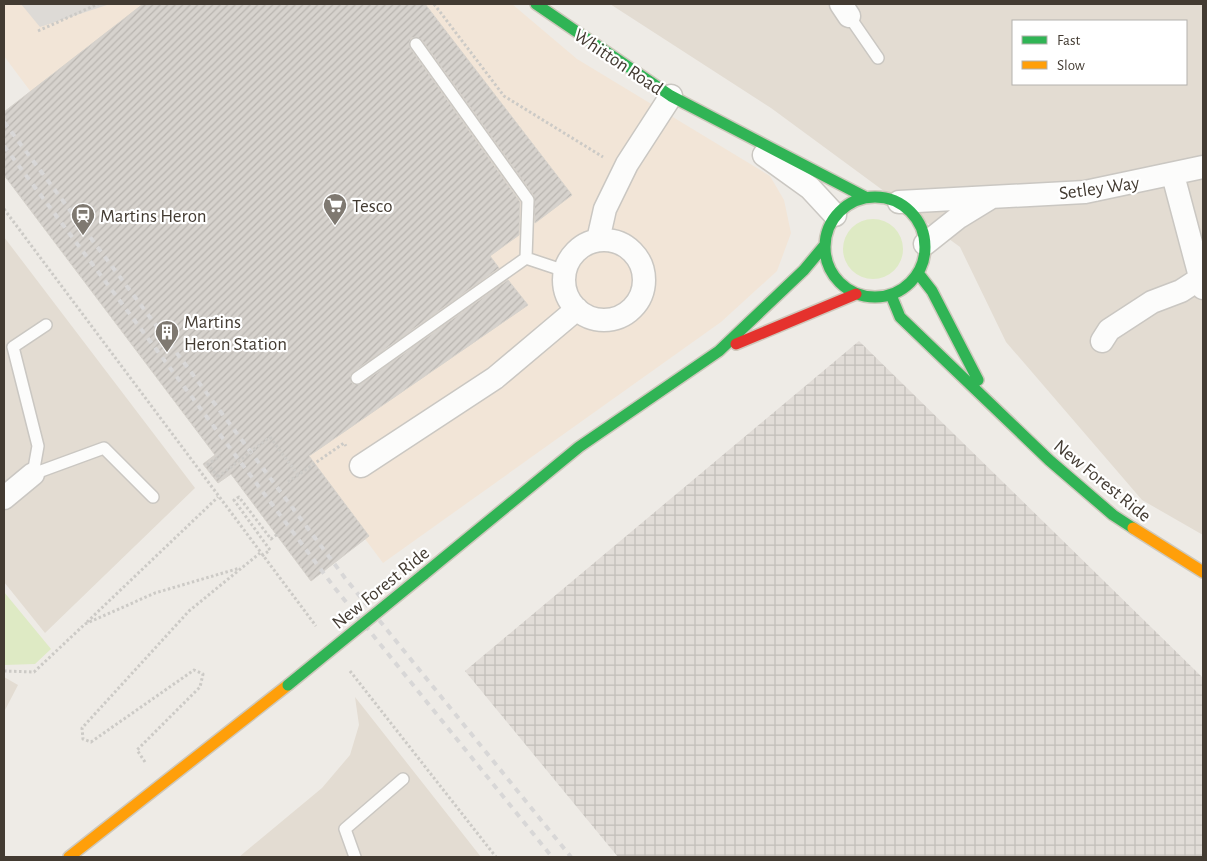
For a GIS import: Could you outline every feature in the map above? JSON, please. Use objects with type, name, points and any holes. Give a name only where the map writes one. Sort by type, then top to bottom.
[{"type":"main road","name":"Whitton Road","points":[[536,4],[671,96],[864,197]]},
{"type":"main road","points":[[864,197],[888,198],[899,202],[917,220],[921,227],[925,244],[924,259],[918,273],[906,286],[891,295]]},
{"type":"main road","name":"New Forest Ride","points":[[69,857],[288,685],[579,447],[718,351],[766,308],[804,270],[824,246],[827,230],[835,215],[853,200],[864,197]]},
{"type":"main road","points":[[824,246],[826,261],[833,275],[843,286],[856,294]]},
{"type":"main road","name":"New Forest Ride","points":[[918,273],[932,291],[952,334],[991,402]]},
{"type":"main road","name":"New Forest Ride","points":[[718,351],[856,294],[874,297],[891,295],[900,317],[1050,460],[1113,515],[1161,548],[1203,572]]},
{"type":"street","points":[[598,240],[605,209],[627,164],[671,96]]},
{"type":"street","name":"Whitton Road","points":[[706,113],[810,188],[835,215]]},
{"type":"street","name":"Setley Way","points":[[899,202],[1085,192],[1173,175],[1203,167]]},
{"type":"street","points":[[1102,340],[1109,330],[1152,302],[1202,283],[1173,175]]},
{"type":"street","name":"Setley Way","points":[[925,244],[959,217],[993,196]]},
{"type":"street","points":[[598,240],[612,240],[624,245],[635,254],[642,266],[643,292],[637,304],[627,314],[615,319],[601,320],[588,317],[577,309],[566,292],[565,271],[577,251],[586,244],[598,240]]},
{"type":"street","points":[[361,466],[495,378],[577,309]]},
{"type":"street","points":[[4,498],[33,474]]},
{"type":"lane","points":[[845,10],[878,58]]},
{"type":"lane","points":[[416,44],[528,200],[526,258]]},
{"type":"lane","points":[[526,258],[565,271]]},
{"type":"lane","points":[[357,378],[526,258]]},
{"type":"lane","points":[[33,474],[38,446],[13,347],[46,324]]},
{"type":"lane","points":[[33,474],[104,448],[153,497]]},
{"type":"lane","points":[[355,857],[345,828],[403,779]]},
{"type":"path","points":[[38,31],[98,4]]},
{"type":"path","points":[[434,4],[504,96],[597,155],[627,164]]},
{"type":"path","points":[[4,209],[218,498],[318,629]]},
{"type":"path","points":[[220,456],[208,464],[218,477],[270,437],[298,475]]},
{"type":"path","points":[[288,482],[344,443],[361,466]]},
{"type":"path","points":[[163,785],[137,750],[200,687],[203,674],[194,670],[91,742],[83,739],[82,728],[189,611],[243,567],[270,550],[234,500],[240,497],[271,539],[279,533]]},
{"type":"path","points":[[4,671],[34,672],[218,498]]},
{"type":"path","points":[[85,624],[155,593],[243,567]]},
{"type":"path","points":[[348,668],[496,857]]},
{"type":"shaded area","points":[[4,4],[512,4],[577,59],[770,176],[784,200],[791,233],[777,271],[721,322],[383,563],[4,56]]},
{"type":"shaded area","points":[[21,4],[110,4],[40,27]]},
{"type":"shaded area","points":[[610,4],[1203,4],[1203,535],[1142,500],[1006,342],[960,247],[771,108]]},
{"type":"shaded area","points":[[4,237],[195,488],[45,633],[4,582]]},
{"type":"shaded area","points":[[859,341],[1203,678],[1203,857],[618,857],[465,671]]},
{"type":"shaded area","points":[[4,677],[18,685],[4,712]]},
{"type":"shaded area","points":[[355,697],[481,857],[239,857],[322,788],[350,755],[359,725]]},
{"type":"green space","points":[[867,219],[879,219],[890,224],[898,232],[903,243],[901,261],[890,274],[879,279],[867,279],[856,274],[848,266],[843,255],[843,243],[848,232],[856,224]]},
{"type":"green space","points":[[4,592],[51,649],[35,664],[4,665]]},
{"type":"building","name":"Tesco","points":[[143,4],[425,4],[572,195],[535,223],[534,196],[422,40],[416,37],[411,38],[410,48],[520,202],[519,235],[490,256],[499,268],[353,372],[350,375],[351,382],[354,385],[361,384],[508,280],[528,305],[309,456],[369,536],[311,581],[231,474],[218,483],[203,464],[215,455],[4,175],[4,112]]},
{"type":"railway","points":[[4,122],[345,578],[571,857]]},
{"type":"railway","points":[[4,146],[334,587],[552,857]]},
{"type":"traffic: fast","points":[[536,4],[671,96],[865,197]]},
{"type":"traffic: fast","points":[[875,197],[885,198],[903,205],[917,219],[924,237],[925,247],[924,257],[917,275],[903,289],[885,296],[875,297],[865,296],[847,289],[833,275],[826,257],[825,247],[826,237],[833,219],[847,205],[865,198],[875,197]]},
{"type":"traffic: fast","points":[[423,575],[579,447],[719,351],[804,270],[824,246]]},
{"type":"traffic: fast","points":[[918,273],[932,291],[978,380]]},
{"type":"traffic: fast","points":[[891,295],[900,317],[1049,460],[1113,515],[1133,528]]},
{"type":"traffic: fast","points":[[288,685],[423,575]]},
{"type":"traffic: slow","points":[[1133,528],[1203,572]]},
{"type":"traffic: slow","points":[[69,857],[288,685]]},
{"type":"traffic: jam","points":[[736,344],[856,294]]},
{"type":"place","name":"Tesco","points":[[335,226]]},
{"type":"place","name":"Martins Heron","points":[[83,236]]},
{"type":"place","name":"Martins Heron Station","points":[[167,353]]}]
